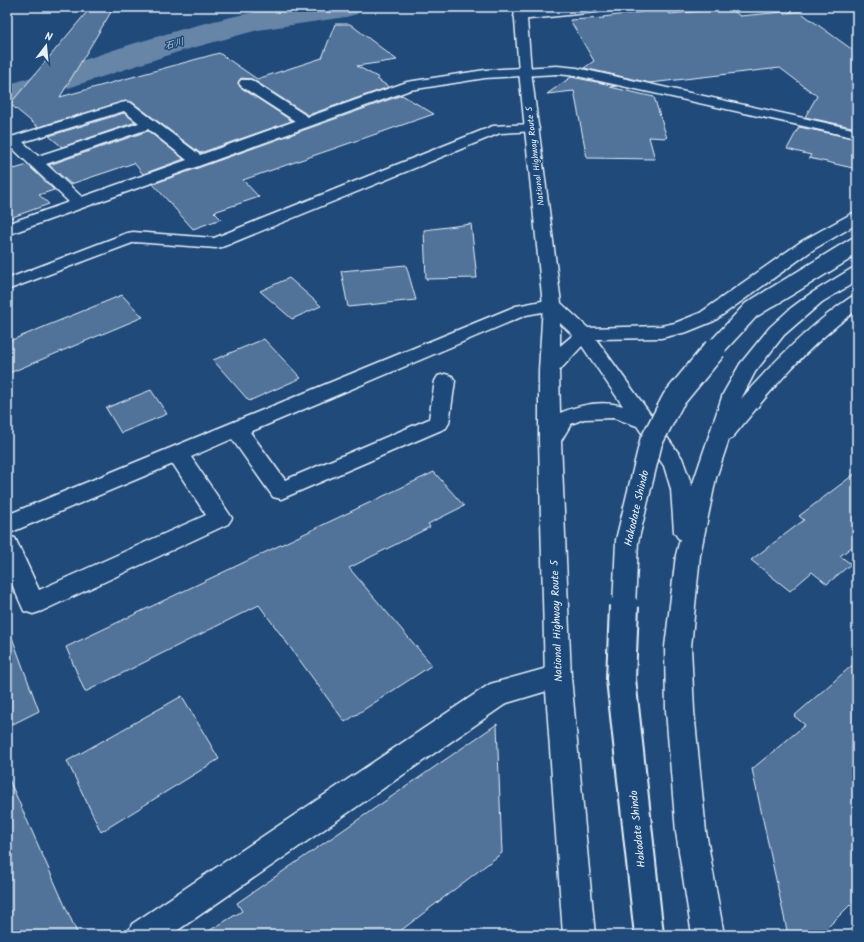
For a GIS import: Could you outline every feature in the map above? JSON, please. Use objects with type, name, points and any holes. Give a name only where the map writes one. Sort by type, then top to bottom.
[{"type":"main road","points":[[520,11],[615,7]]},
{"type":"main road","name":"National Highway Route 5","points":[[520,11],[525,71],[552,305],[549,370],[550,440],[558,677],[579,935]]},
{"type":"main road","points":[[7,230],[407,86],[485,74],[557,70],[577,72],[857,134]]},
{"type":"main road","points":[[246,83],[306,122]]},
{"type":"main road","points":[[79,203],[13,141],[126,106],[198,161]]},
{"type":"main road","points":[[36,162],[150,124]]},
{"type":"main road","points":[[7,285],[133,237],[216,243],[498,129],[532,128]]},
{"type":"main road","points":[[549,370],[573,343],[584,335],[593,333],[661,332],[680,328],[707,317],[808,245],[857,217]]},
{"type":"main road","name":"Hakodate Shindo","points":[[649,935],[621,679],[627,540],[651,442],[673,400],[705,360],[752,310],[857,245]]},
{"type":"main road","points":[[708,935],[690,832],[680,711],[678,647],[688,555],[706,478],[720,440],[733,394],[743,375],[777,331],[798,312],[816,298],[857,273]]},
{"type":"main road","points":[[720,440],[763,387],[797,350],[824,325],[857,301]]},
{"type":"main road","points":[[7,525],[522,310],[552,305],[584,335],[674,464],[684,505],[688,555]]},
{"type":"main road","points":[[236,429],[281,491],[439,424],[445,381]]},
{"type":"main road","points":[[550,440],[564,419],[582,412],[616,411],[643,421]]},
{"type":"main road","points":[[7,545],[33,604],[220,518],[178,454]]},
{"type":"main road","points":[[143,935],[500,694],[558,677]]},
{"type":"building","points":[[91,7],[114,7],[60,97],[219,53],[257,79],[322,58],[335,24],[350,24],[397,60],[357,66],[379,78],[377,79],[389,87],[308,115],[252,79],[241,78],[238,82],[240,87],[292,121],[200,153],[132,102],[126,101],[38,127],[10,104]]},
{"type":"building","points":[[730,8],[740,16],[800,12],[857,53],[857,128],[805,117],[817,96],[780,68],[650,83],[584,68],[594,61],[570,20],[604,18],[603,17],[664,9],[670,14]]},
{"type":"building","points":[[571,77],[617,86],[610,87],[654,97],[667,138],[649,137],[655,159],[587,158],[574,91],[547,94]]},
{"type":"building","points":[[402,95],[434,114],[243,180],[259,197],[214,212],[221,219],[193,229],[153,184]]},
{"type":"building","points":[[124,113],[136,122],[62,147],[49,136]]},
{"type":"building","points":[[799,127],[857,139],[857,169],[809,158],[811,155],[787,149]]},
{"type":"building","points":[[148,131],[184,159],[143,174],[134,163],[71,184],[49,165]]},
{"type":"building","points":[[7,162],[14,169],[28,165],[54,190],[39,195],[49,204],[7,219]]},
{"type":"building","points":[[471,224],[477,278],[426,279],[424,230]]},
{"type":"building","points":[[406,265],[416,300],[348,307],[341,271]]},
{"type":"building","points":[[289,278],[321,306],[292,319],[260,291]]},
{"type":"building","points":[[122,295],[143,317],[7,374],[7,342]]},
{"type":"building","points":[[264,339],[301,378],[249,401],[213,360]]},
{"type":"building","points":[[151,390],[167,414],[121,433],[106,408]]},
{"type":"building","points":[[434,472],[464,506],[428,524],[430,527],[349,568],[432,665],[345,722],[259,605],[85,692],[66,647]]},
{"type":"building","points":[[857,472],[857,543],[840,556],[851,564],[827,584],[812,572],[790,591],[751,560],[804,520],[799,516]]},
{"type":"building","points":[[7,632],[10,632],[39,711],[7,727]]},
{"type":"building","points":[[857,661],[857,898],[820,935],[788,935],[752,769],[805,725],[794,716]]},
{"type":"building","points":[[182,696],[219,759],[101,832],[67,761]]},
{"type":"building","points":[[497,724],[502,853],[395,935],[202,935],[242,911],[237,903]]},
{"type":"building","points":[[7,775],[78,935],[7,935]]},
{"type":"waterway","name":"石川","points":[[7,97],[166,45],[256,21],[346,7]]}]
